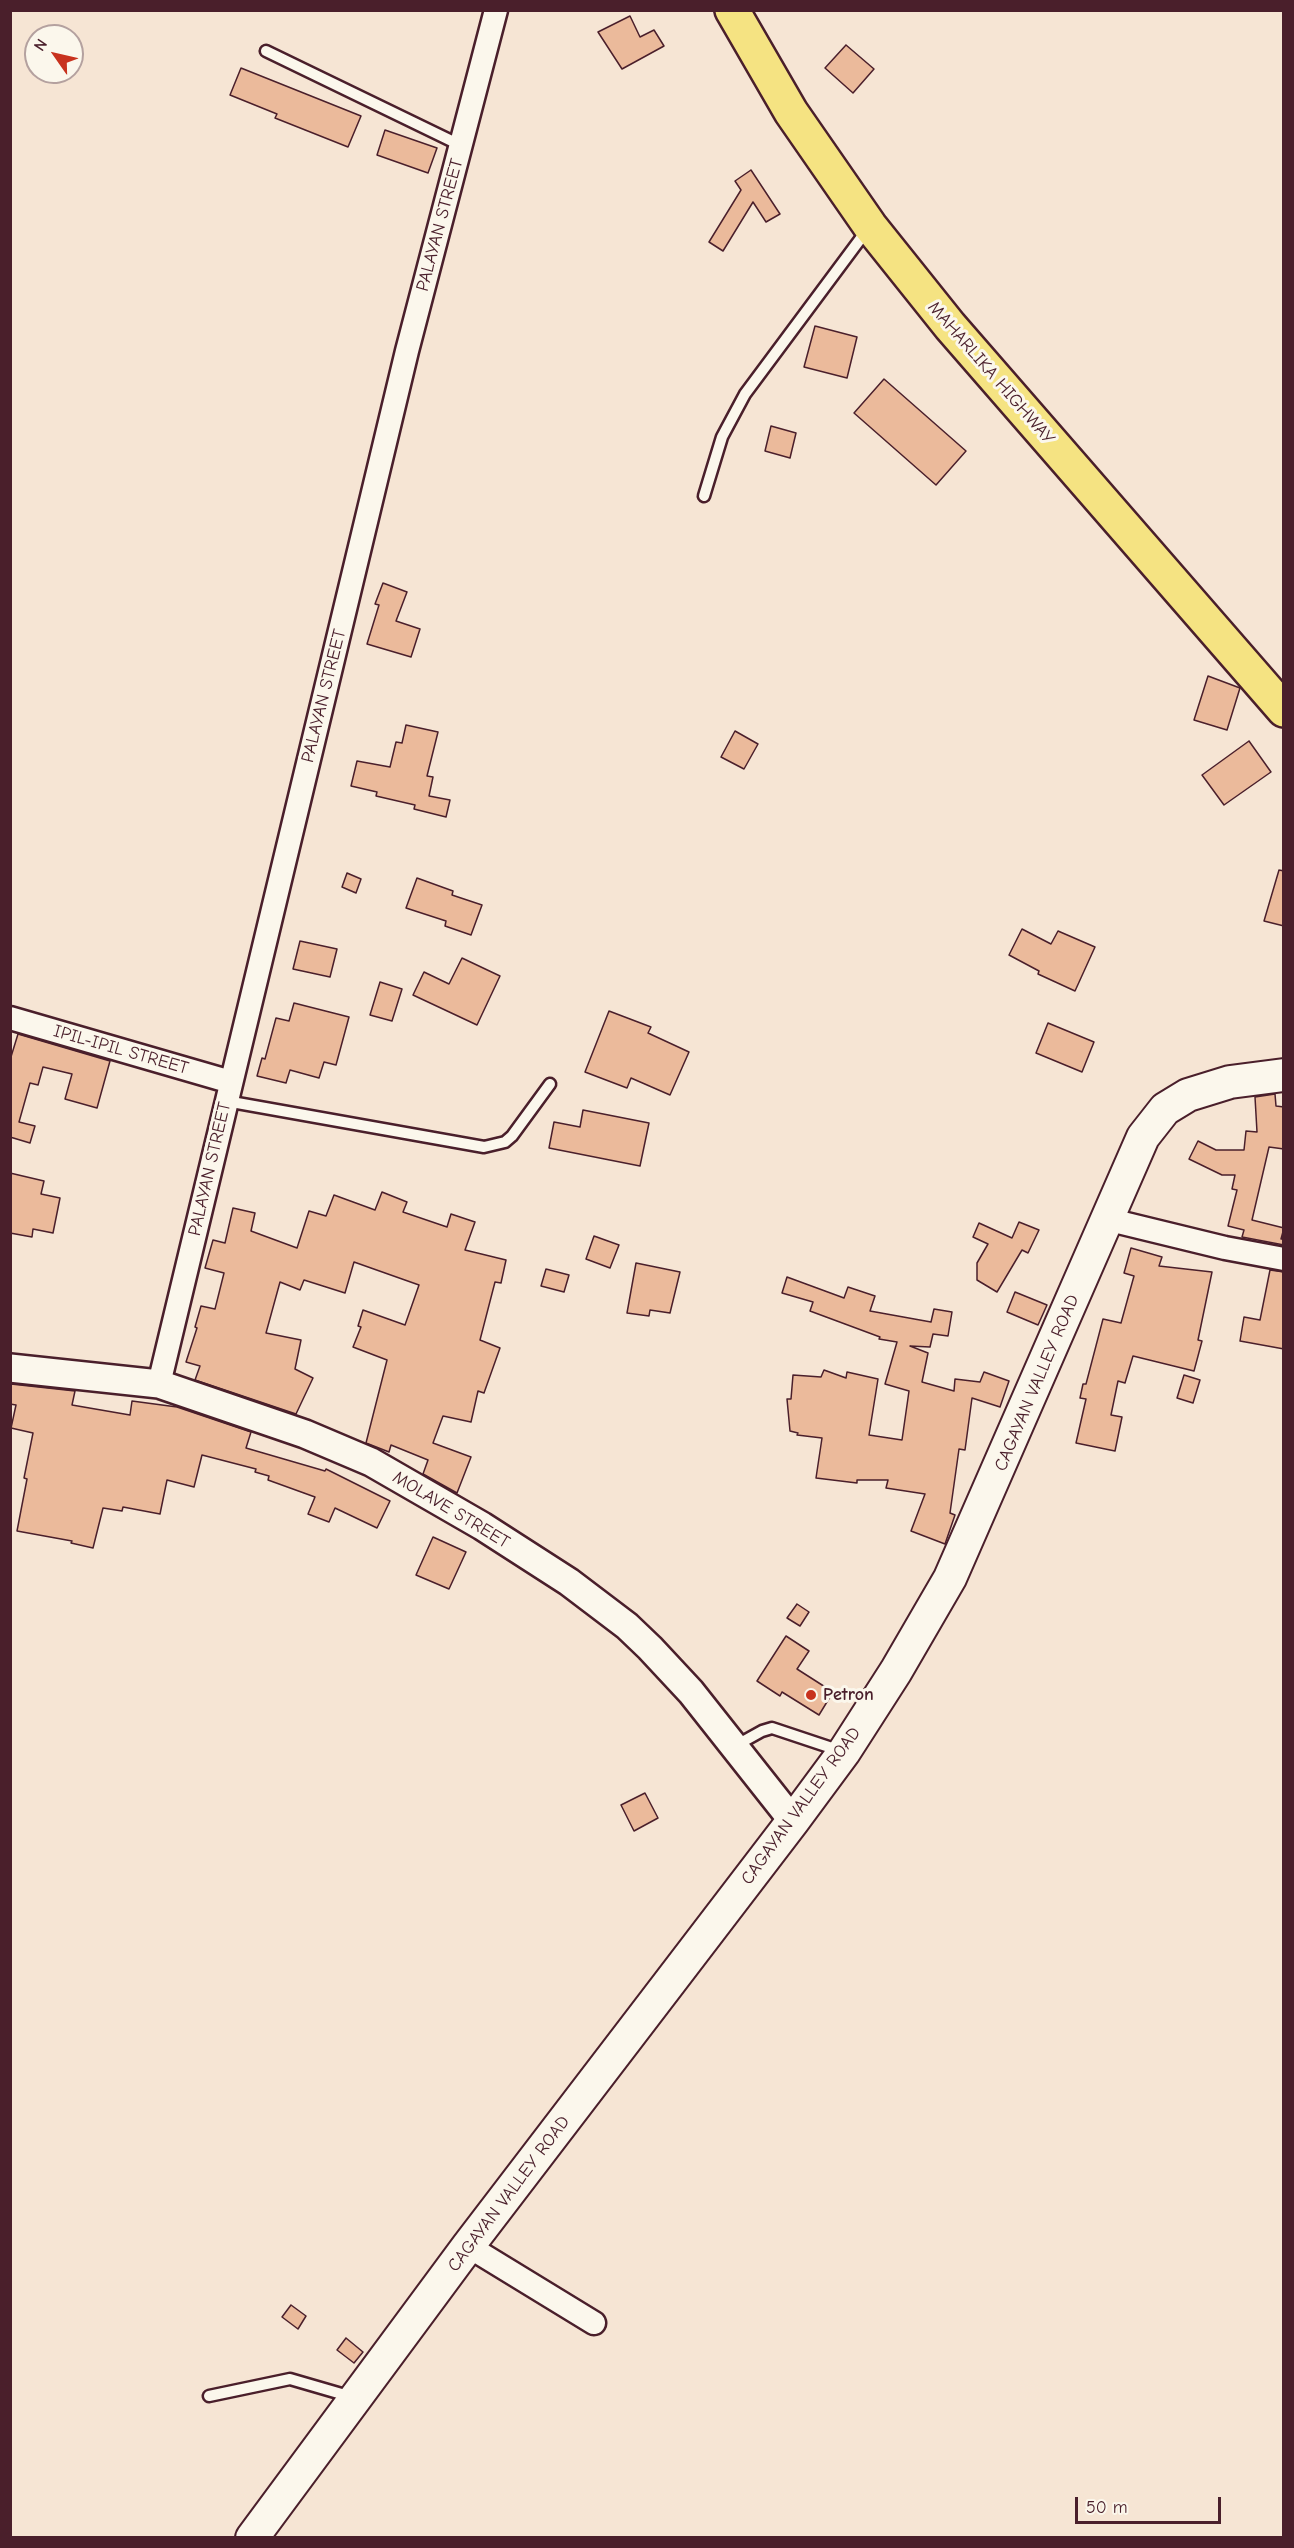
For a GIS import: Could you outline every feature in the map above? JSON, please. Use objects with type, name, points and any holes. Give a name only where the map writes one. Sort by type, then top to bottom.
[{"type":"highway","name":"MAHARLIKA HIGHWAY","points":[[732,10],[791,112],[870,226],[950,326],[1284,710]]},
{"type":"main road","name":"CAGAYAN VALLEY ROAD","points":[[252,2538],[468,2247],[793,1821],[844,1752],[896,1671],[950,1578],[1143,1137],[1165,1109],[1188,1095],[1230,1082],[1284,1075]]},
{"type":"street","name":"PALAYAN STREET","points":[[159,1384],[407,351],[496,10]]},
{"type":"street","name":"IPIL-IPIL STREET","points":[[10,1018],[228,1092]]},
{"type":"street","points":[[1106,1219],[1225,1248],[1284,1259]]},
{"type":"street","name":"MOLAVE STREET","points":[[10,1368],[159,1384],[305,1434],[371,1462],[482,1526],[569,1582],[627,1626],[691,1692],[793,1821]]},
{"type":"street","points":[[468,2247],[594,2323]]},
{"type":"lane","points":[[266,51],[460,146]]},
{"type":"lane","points":[[704,496],[722,437],[745,394],[870,226]]},
{"type":"lane","points":[[228,1092],[484,1147],[505,1142],[512,1136],[550,1084]]},
{"type":"lane","points":[[734,1747],[772,1728],[844,1752]]},
{"type":"lane","points":[[209,2396],[290,2379],[356,2398]]},
{"type":"building","points":[[630,16],[640,37],[654,30],[664,46],[622,69],[598,32]]},
{"type":"building","points":[[846,45],[874,69],[853,93],[825,68]]},
{"type":"building","points":[[241,68],[361,116],[348,147],[275,118],[277,114],[230,95]]},
{"type":"building","points":[[385,130],[437,148],[428,173],[377,155]]},
{"type":"building","points":[[751,170],[780,214],[766,222],[753,202],[723,251],[709,242],[741,190],[735,181]]},
{"type":"building","points":[[815,326],[857,337],[847,378],[804,367]]},
{"type":"building","points":[[884,379],[966,451],[936,485],[854,413]]},
{"type":"building","points":[[771,426],[796,433],[790,458],[765,451]]},
{"type":"building","points":[[383,583],[407,592],[396,621],[420,629],[411,657],[367,644],[379,605],[375,604]]},
{"type":"building","points":[[1208,676],[1240,688],[1227,730],[1194,720]]},
{"type":"building","points":[[406,725],[438,732],[427,776],[433,777],[429,796],[450,800],[446,817],[414,809],[415,805],[376,796],[377,792],[351,786],[357,761],[390,767],[396,742],[402,743]]},
{"type":"building","points":[[735,731],[758,744],[744,769],[721,757]]},
{"type":"building","points":[[1249,741],[1271,772],[1224,805],[1202,775]]},
{"type":"building","points":[[1279,870],[1284,871],[1284,926],[1264,921]]},
{"type":"building","points":[[347,873],[361,879],[356,893],[342,887]]},
{"type":"building","points":[[417,878],[453,891],[452,895],[482,905],[471,935],[445,926],[446,921],[406,908]]},
{"type":"building","points":[[1022,929],[1051,944],[1058,931],[1095,947],[1075,991],[1038,974],[1039,971],[1009,955]]},
{"type":"building","points":[[300,941],[337,949],[330,977],[293,969]]},
{"type":"building","points":[[462,958],[500,976],[477,1025],[413,995],[424,972],[449,984]]},
{"type":"building","points":[[380,982],[402,989],[392,1021],[370,1015]]},
{"type":"building","points":[[294,1003],[349,1017],[336,1065],[324,1062],[319,1078],[290,1070],[286,1083],[257,1076],[262,1058],[265,1059],[276,1018],[289,1021]]},
{"type":"building","points":[[609,1011],[651,1027],[648,1033],[689,1052],[670,1095],[631,1078],[627,1088],[585,1072]]},
{"type":"building","points":[[1048,1023],[1094,1042],[1082,1072],[1036,1053]]},
{"type":"building","points":[[18,1034],[110,1061],[97,1108],[65,1099],[72,1074],[43,1067],[38,1085],[30,1083],[19,1122],[35,1126],[30,1143],[10,1137],[10,1060]]},
{"type":"building","points":[[1275,1094],[1276,1106],[1284,1107],[1284,1149],[1269,1147],[1252,1220],[1284,1228],[1281,1239],[1284,1239],[1284,1245],[1242,1237],[1244,1230],[1228,1226],[1237,1190],[1232,1189],[1235,1175],[1222,1175],[1189,1159],[1198,1141],[1216,1150],[1244,1150],[1246,1131],[1257,1132],[1255,1097]]},
{"type":"building","points":[[583,1110],[649,1123],[640,1166],[549,1148],[554,1122],[580,1127]]},
{"type":"building","points":[[10,1173],[44,1181],[41,1194],[60,1198],[53,1233],[33,1229],[32,1237],[10,1233]]},
{"type":"building","points":[[382,1192],[407,1202],[403,1212],[447,1227],[451,1214],[475,1222],[465,1250],[506,1260],[501,1283],[495,1282],[480,1340],[500,1348],[484,1393],[478,1391],[471,1422],[443,1416],[433,1443],[471,1457],[457,1493],[423,1474],[428,1460],[391,1445],[389,1452],[366,1443],[387,1360],[353,1347],[361,1327],[358,1326],[363,1310],[405,1325],[419,1285],[354,1262],[345,1293],[304,1280],[300,1290],[280,1282],[266,1333],[301,1340],[295,1369],[313,1378],[296,1414],[195,1380],[200,1366],[186,1362],[197,1328],[195,1327],[201,1306],[215,1309],[224,1273],[205,1268],[213,1240],[225,1243],[233,1208],[255,1213],[251,1231],[297,1248],[309,1211],[326,1216],[334,1195],[375,1210]]},
{"type":"building","points":[[1019,1222],[1039,1230],[1028,1253],[1022,1250],[997,1292],[977,1280],[977,1263],[988,1244],[973,1237],[979,1223],[1012,1238]]},
{"type":"building","points":[[594,1236],[619,1245],[610,1268],[586,1259]]},
{"type":"building","points":[[1131,1248],[1162,1257],[1159,1266],[1212,1272],[1198,1340],[1202,1341],[1194,1371],[1133,1356],[1125,1383],[1118,1381],[1111,1415],[1122,1417],[1115,1451],[1076,1443],[1086,1399],[1080,1398],[1083,1384],[1086,1384],[1103,1319],[1121,1323],[1134,1276],[1124,1273]]},
{"type":"building","points":[[636,1263],[680,1272],[670,1313],[650,1310],[649,1316],[627,1313]]},
{"type":"building","points":[[546,1269],[569,1275],[564,1292],[541,1286]]},
{"type":"building","points":[[1270,1270],[1284,1272],[1284,1349],[1240,1341],[1244,1317],[1260,1320]]},
{"type":"building","points":[[787,1277],[844,1298],[848,1287],[875,1296],[870,1311],[931,1322],[934,1309],[952,1312],[948,1336],[933,1334],[930,1347],[910,1346],[928,1353],[922,1382],[954,1391],[955,1379],[980,1382],[984,1372],[1009,1381],[1000,1407],[972,1398],[965,1450],[959,1449],[950,1513],[955,1515],[945,1544],[911,1531],[925,1494],[886,1488],[888,1480],[857,1480],[857,1483],[816,1478],[822,1438],[797,1435],[798,1433],[790,1431],[787,1399],[791,1399],[793,1375],[821,1377],[824,1370],[846,1378],[847,1372],[878,1379],[869,1435],[902,1440],[909,1391],[885,1384],[897,1342],[879,1339],[880,1337],[810,1311],[813,1302],[782,1293]]},
{"type":"building","points":[[1015,1292],[1047,1305],[1038,1325],[1007,1312]]},
{"type":"building","points":[[1184,1375],[1200,1380],[1193,1403],[1177,1398]]},
{"type":"building","points":[[11,1384],[75,1391],[72,1405],[130,1415],[132,1401],[177,1407],[251,1432],[246,1448],[325,1471],[326,1469],[390,1501],[377,1528],[335,1508],[329,1522],[308,1514],[315,1497],[268,1480],[269,1476],[255,1472],[256,1469],[202,1455],[194,1487],[167,1480],[160,1514],[123,1507],[122,1511],[103,1508],[93,1548],[71,1543],[72,1541],[17,1531],[33,1433],[11,1428],[16,1405],[10,1404]]},
{"type":"building","points":[[433,1537],[466,1552],[449,1589],[416,1575]]},
{"type":"building","points":[[797,1604],[809,1612],[800,1626],[787,1618]]},
{"type":"building","points":[[786,1636],[809,1651],[797,1669],[833,1692],[819,1715],[782,1692],[780,1696],[757,1681]]},
{"type":"building","points":[[645,1793],[658,1818],[634,1831],[621,1805]]},
{"type":"building","points":[[291,2305],[306,2316],[298,2329],[282,2317]]},
{"type":"building","points":[[346,2338],[363,2352],[354,2363],[337,2350]]},
{"type":"place","name":"Petron","points":[[811,1695]]}]
